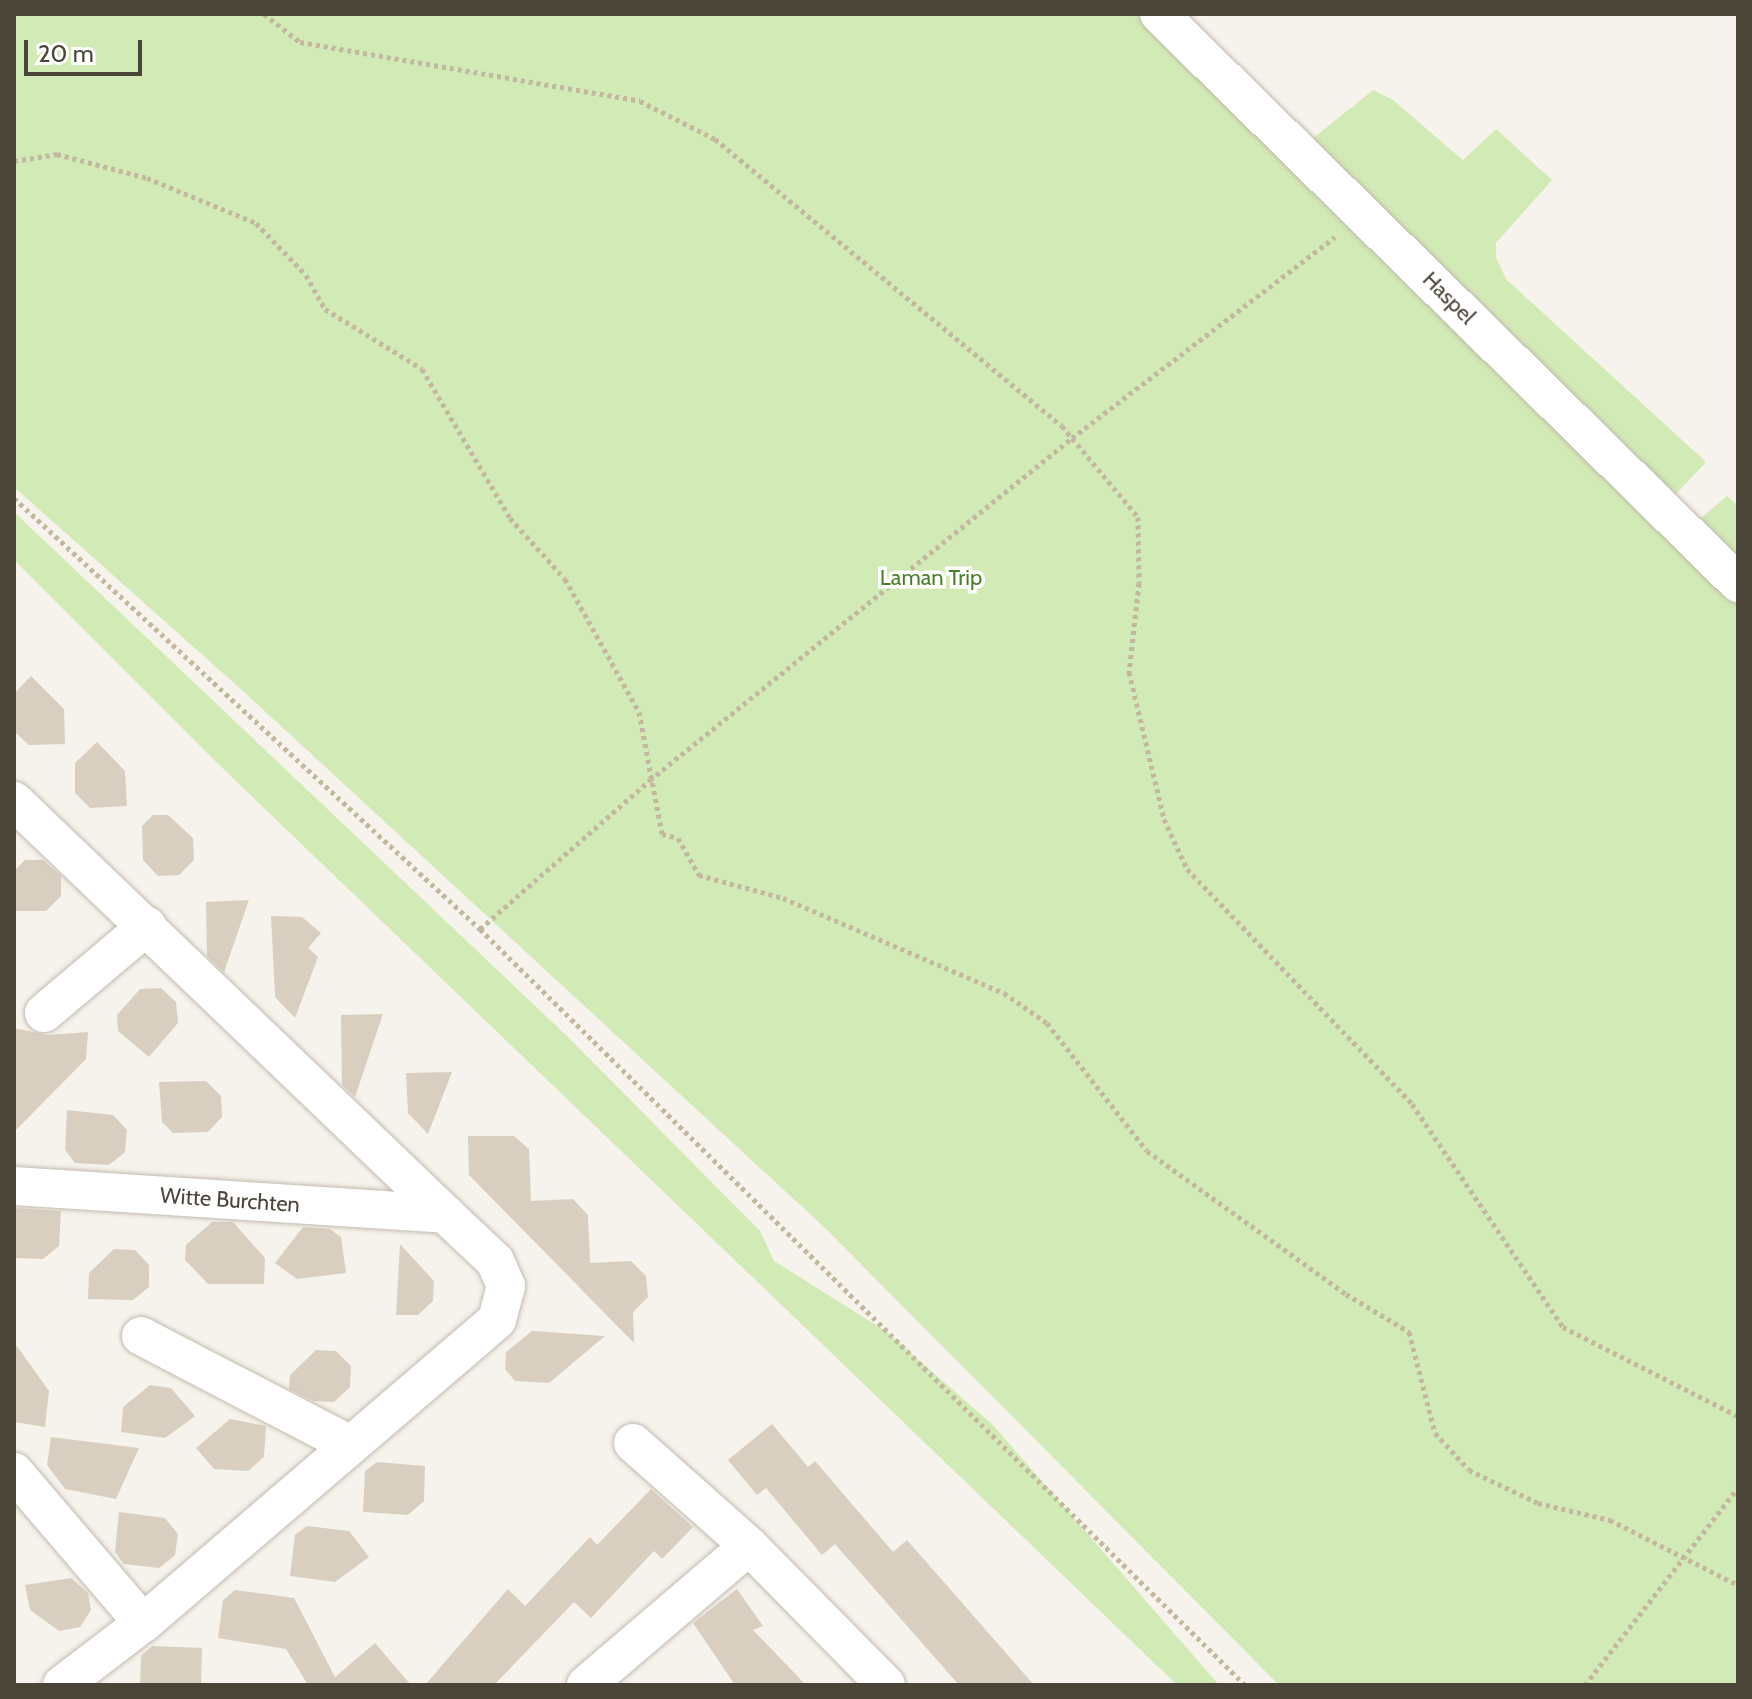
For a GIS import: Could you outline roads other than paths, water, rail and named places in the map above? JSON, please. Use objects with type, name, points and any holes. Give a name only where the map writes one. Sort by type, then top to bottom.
[{"type":"street","name":"Haspel","points":[[1159,14],[1738,583]]},
{"type":"street","points":[[14,801],[495,1261],[506,1286],[497,1320],[143,1623],[62,1685]]},
{"type":"street","points":[[44,1013],[147,926]]},
{"type":"street","name":"Witte Burchten","points":[[14,1186],[445,1214]]},
{"type":"street","points":[[141,1336],[350,1445]]},
{"type":"street","points":[[633,1443],[749,1546],[886,1685]]},
{"type":"street","points":[[14,1472],[143,1623]]},
{"type":"street","points":[[586,1685],[749,1546]]},
{"type":"park label","name":"Laman Trip","points":[[931,578]]}]
